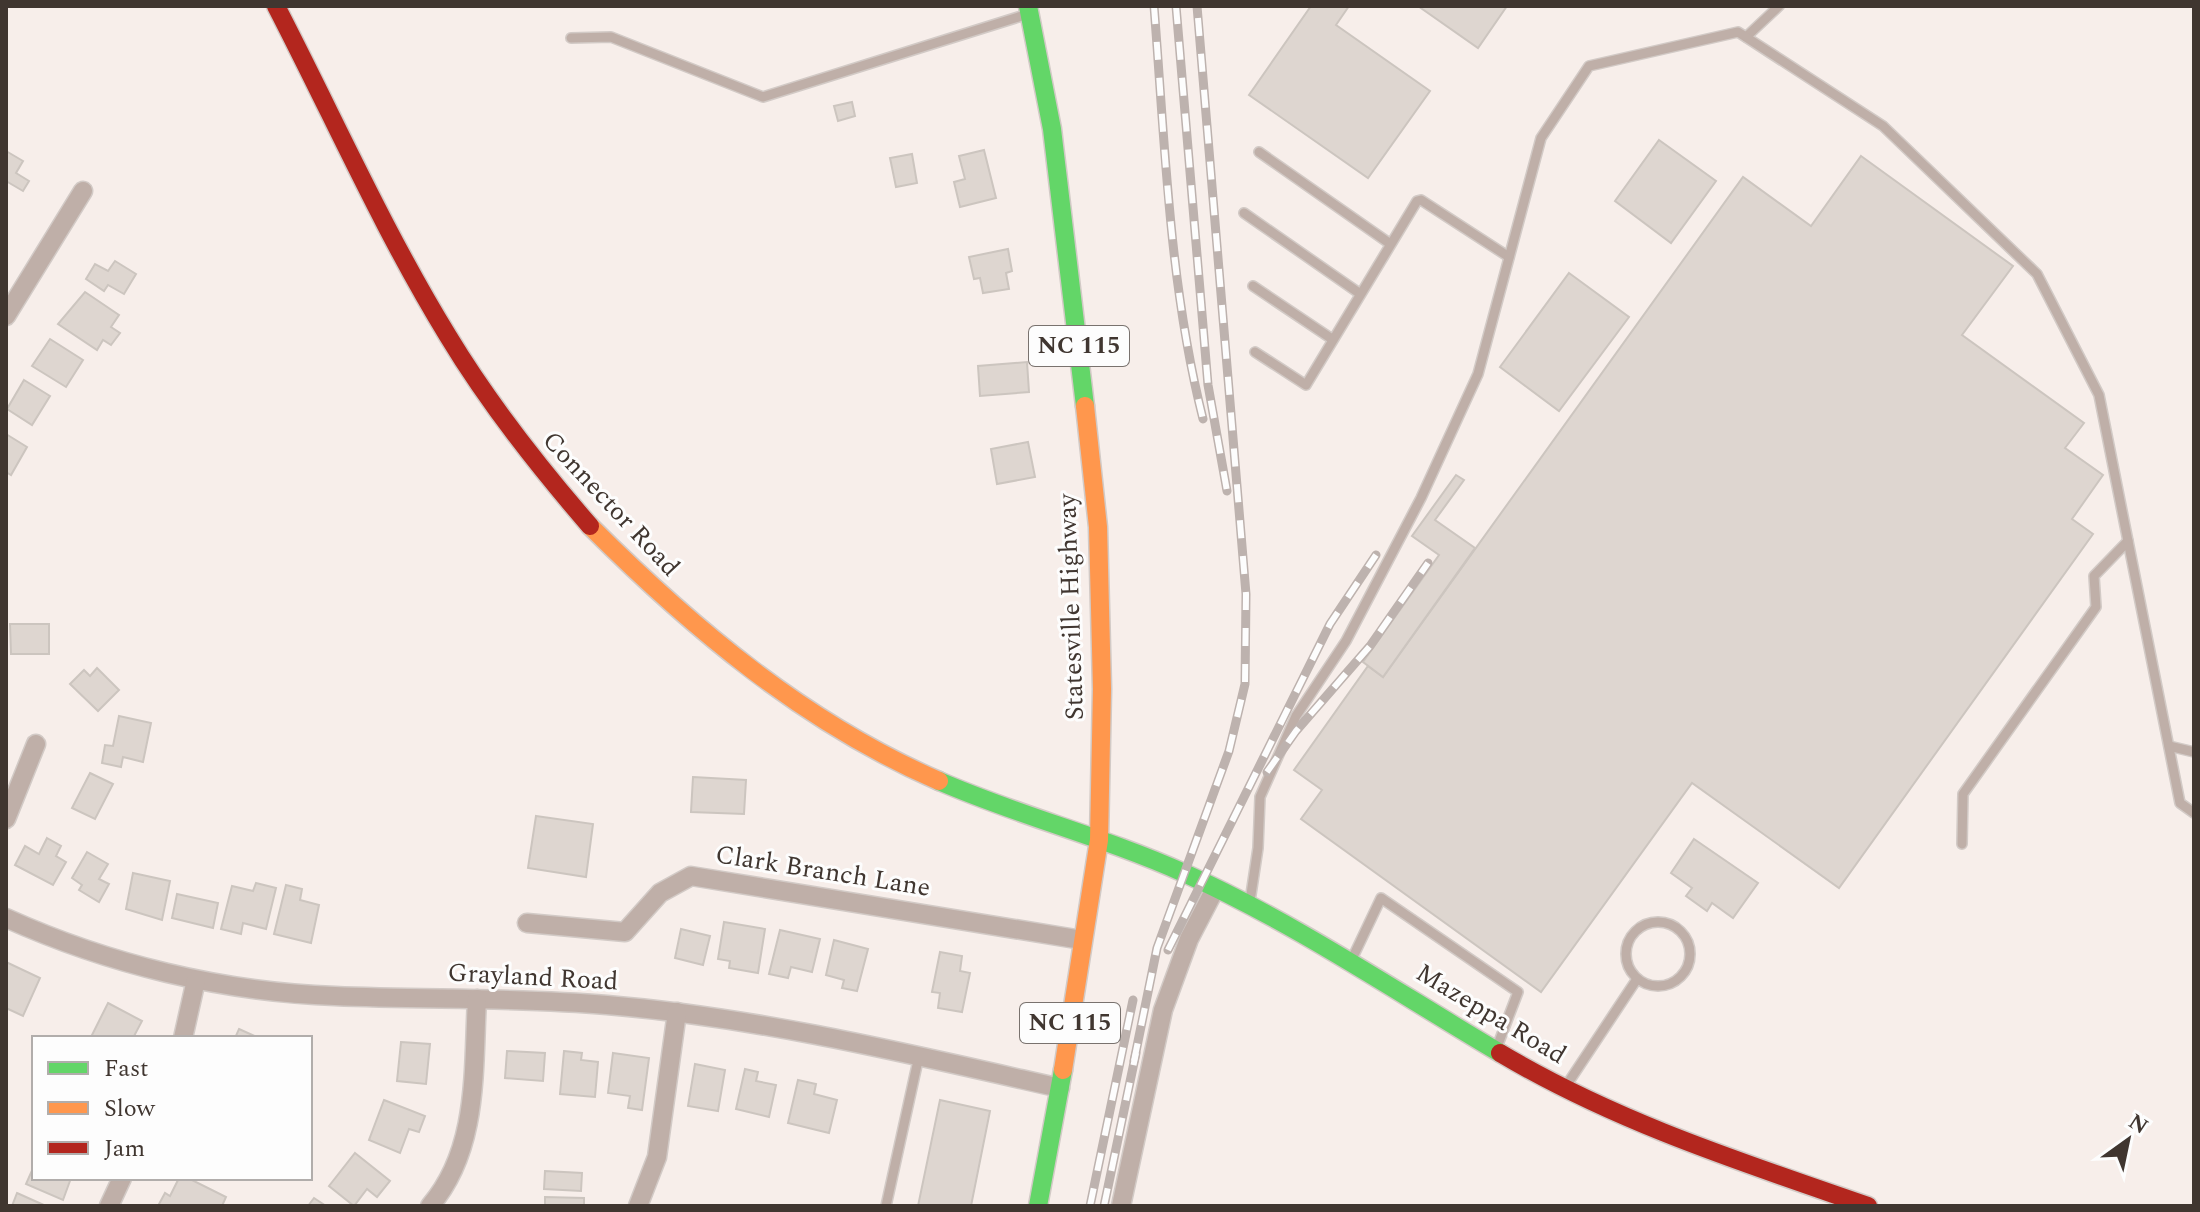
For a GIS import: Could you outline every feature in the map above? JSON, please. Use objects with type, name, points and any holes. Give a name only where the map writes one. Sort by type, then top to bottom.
[{"type":"street","name":"Connector Road","points":[[276,6],[413,275],[456,349],[530,459],[631,569],[724,650],[829,724],[902,763],[966,792],[1099,840]]},
{"type":"street","name":"Statesville Highway","points":[[1029,10],[1052,129],[1098,527],[1102,689],[1099,840],[1038,1206]]},
{"type":"street","points":[[6,316],[83,191]]},
{"type":"street","points":[[6,819],[36,744]]},
{"type":"street","name":"Mazeppa Road","points":[[1099,840],[1249,904],[1352,959],[1496,1050],[1565,1089],[1661,1134],[1868,1206]]},
{"type":"street","name":"Clark Branch Lane","points":[[527,923],[625,932],[660,893],[691,876],[1082,940]]},
{"type":"street","points":[[1121,1206],[1163,1010],[1189,939],[1215,889]]},
{"type":"street","name":"Grayland Road","points":[[6,918],[87,950],[196,980],[332,996],[595,1004],[742,1020],[1060,1088]]},
{"type":"street","points":[[183,1036],[196,980]]},
{"type":"street","points":[[430,1206],[446,1188],[465,1147],[477,999]]},
{"type":"street","points":[[638,1206],[657,1157],[677,1012]]},
{"type":"street","points":[[109,1206],[121,1180]]},
{"type":"lane","points":[[1746,37],[1779,6]]},
{"type":"lane","points":[[571,38],[611,37],[763,97],[1029,10]]},
{"type":"lane","points":[[1249,904],[1258,848],[1260,797],[1296,716],[1346,641],[1428,484],[1478,374],[1541,138],[1589,66],[1738,32],[1883,126],[2037,274],[2099,395],[2180,803],[2194,813]]},
{"type":"lane","points":[[1259,152],[1389,243]]},
{"type":"lane","points":[[1255,352],[1306,385],[1417,201],[1421,200],[1509,257]]},
{"type":"lane","points":[[1244,213],[1359,293]]},
{"type":"lane","points":[[1253,286],[1332,339]]},
{"type":"lane","points":[[1962,844],[1963,794],[2096,607],[2094,576],[2128,541]]},
{"type":"lane","points":[[2169,746],[2194,752]]},
{"type":"lane","points":[[1352,959],[1381,898],[1518,992],[1496,1050]]},
{"type":"lane","points":[[1663,922],[1681,932],[1690,951],[1685,972],[1677,979],[1657,986],[1637,979],[1626,961],[1628,940],[1634,932],[1642,925],[1663,922]]},
{"type":"lane","points":[[1565,1089],[1637,979]]},
{"type":"lane","points":[[886,1206],[919,1056]]},
{"type":"building","points":[[1311,6],[1349,6],[1336,25],[1430,91],[1368,178],[1249,95]]},
{"type":"building","points":[[1418,6],[1507,6],[1478,48]]},
{"type":"building","points":[[852,102],[855,116],[838,121],[834,106]]},
{"type":"building","points":[[1659,140],[1716,181],[1671,243],[1615,201]]},
{"type":"building","points":[[984,150],[996,198],[960,207],[954,182],[965,179],[959,156]]},
{"type":"building","points":[[6,151],[23,161],[16,173],[29,181],[23,191],[6,181]]},
{"type":"building","points":[[912,154],[917,183],[896,187],[890,158]]},
{"type":"building","points":[[1861,156],[2013,266],[1962,335],[2084,423],[2065,448],[2103,475],[2072,519],[2093,534],[1839,888],[1692,783],[1541,992],[1301,819],[1322,790],[1294,770],[1368,666],[1383,677],[1743,177],[1811,226]]},
{"type":"building","points":[[1008,249],[1012,271],[1006,273],[1009,289],[983,293],[980,278],[974,279],[969,257]]},
{"type":"building","points":[[115,261],[136,274],[124,294],[108,285],[104,291],[86,279],[95,264],[108,271]]},
{"type":"building","points":[[1569,273],[1629,317],[1559,411],[1500,367]]},
{"type":"building","points":[[85,292],[119,315],[111,327],[120,333],[111,345],[103,340],[97,350],[58,324]]},
{"type":"building","points":[[50,339],[83,360],[66,387],[32,366]]},
{"type":"building","points":[[1027,362],[1029,392],[980,396],[978,366]]},
{"type":"building","points":[[24,380],[50,396],[32,425],[7,409]]},
{"type":"building","points":[[6,434],[27,447],[11,475],[6,472]]},
{"type":"building","points":[[1028,442],[1035,477],[997,484],[991,449]]},
{"type":"building","points":[[1456,475],[1464,480],[1435,520],[1475,548],[1383,677],[1363,662],[1439,555],[1412,536]]},
{"type":"building","points":[[10,624],[49,624],[49,654],[11,654]]},
{"type":"building","points":[[97,668],[119,690],[98,711],[70,684],[84,670],[90,676]]},
{"type":"building","points":[[119,716],[151,723],[143,762],[123,757],[121,767],[102,763],[105,745],[113,746]]},
{"type":"building","points":[[90,773],[113,784],[95,819],[72,808]]},
{"type":"building","points":[[693,777],[746,780],[744,814],[691,812]]},
{"type":"building","points":[[536,816],[593,824],[586,877],[528,868]]},
{"type":"building","points":[[47,838],[61,846],[56,856],[66,862],[53,885],[15,865],[25,846],[39,854]]},
{"type":"building","points":[[1694,839],[1758,883],[1733,918],[1712,903],[1707,911],[1686,896],[1692,888],[1671,873]]},
{"type":"building","points":[[87,852],[108,864],[99,879],[109,884],[99,902],[79,890],[82,885],[72,878]]},
{"type":"building","points":[[133,873],[170,881],[162,920],[126,909]]},
{"type":"building","points":[[256,883],[276,888],[266,929],[243,923],[241,934],[221,929],[232,886],[253,891]]},
{"type":"building","points":[[286,885],[302,889],[300,900],[319,905],[311,943],[274,934]]},
{"type":"building","points":[[177,894],[218,903],[213,928],[172,918]]},
{"type":"building","points":[[724,922],[765,929],[758,973],[729,968],[730,961],[718,959]]},
{"type":"building","points":[[681,929],[710,936],[703,965],[675,958]]},
{"type":"building","points":[[780,930],[820,939],[812,972],[791,967],[788,978],[769,974]]},
{"type":"building","points":[[834,940],[868,949],[857,991],[842,988],[844,980],[826,975]]},
{"type":"building","points":[[940,952],[962,956],[960,971],[970,973],[962,1012],[938,1008],[940,993],[932,992]]},
{"type":"building","points":[[6,962],[40,978],[23,1016],[6,1008]]},
{"type":"building","points":[[108,1003],[142,1021],[134,1036],[92,1036]]},
{"type":"building","points":[[239,1029],[255,1036],[236,1036]]},
{"type":"building","points":[[401,1042],[430,1044],[426,1084],[397,1081]]},
{"type":"building","points":[[507,1051],[545,1053],[543,1081],[505,1078]]},
{"type":"building","points":[[564,1051],[582,1053],[581,1060],[598,1062],[595,1097],[560,1094]]},
{"type":"building","points":[[613,1053],[649,1058],[642,1110],[628,1108],[630,1096],[608,1093]]},
{"type":"building","points":[[695,1064],[725,1070],[718,1111],[688,1106]]},
{"type":"building","points":[[745,1069],[758,1072],[756,1081],[776,1085],[769,1117],[736,1109]]},
{"type":"building","points":[[798,1080],[816,1084],[814,1094],[837,1100],[829,1133],[788,1123]]},
{"type":"building","points":[[384,1100],[425,1116],[419,1132],[409,1129],[400,1153],[369,1140]]},
{"type":"building","points":[[940,1100],[990,1111],[971,1206],[918,1206]]},
{"type":"building","points":[[355,1153],[390,1181],[377,1197],[367,1189],[354,1206],[329,1186]]},
{"type":"building","points":[[32,1170],[32,1180],[70,1180],[63,1200],[26,1184]]},
{"type":"building","points":[[545,1171],[582,1173],[581,1191],[544,1189]]},
{"type":"building","points":[[178,1180],[192,1180],[226,1197],[222,1206],[158,1206],[165,1193],[170,1196]]},
{"type":"building","points":[[17,1193],[46,1206],[12,1206]]},
{"type":"building","points":[[545,1197],[584,1198],[584,1206],[545,1206]]},
{"type":"building","points":[[314,1198],[326,1206],[308,1206]]},
{"type":"railway","points":[[1154,6],[1175,265],[1203,419]]},
{"type":"railway","points":[[1176,6],[1208,385],[1227,491]]},
{"type":"railway","points":[[1134,1061],[1157,948],[1229,751],[1245,684],[1246,594],[1197,6]]},
{"type":"railway","points":[[1168,950],[1330,624],[1376,555]]},
{"type":"railway","points":[[1267,772],[1296,731],[1370,646],[1428,563]]},
{"type":"railway","points":[[1090,1206],[1133,1000]]},
{"type":"railway","points":[[1104,1206],[1136,1053]]},
{"type":"traffic: fast","points":[[1028,6],[1052,129],[1085,406]]},
{"type":"traffic: fast","points":[[939,781],[1184,873],[1305,936],[1500,1053]]},
{"type":"traffic: fast","points":[[1038,1206],[1063,1070]]},
{"type":"traffic: slow","points":[[1063,1070],[1099,840],[1102,689],[1098,527],[1085,406]]},
{"type":"traffic: slow","points":[[590,526],[669,601],[752,670],[842,731],[939,781]]},
{"type":"traffic: jam","points":[[276,6],[380,214],[448,336],[515,434],[590,526]]},
{"type":"traffic: jam","points":[[1500,1053],[1544,1078],[1634,1120],[1868,1206]]}]
